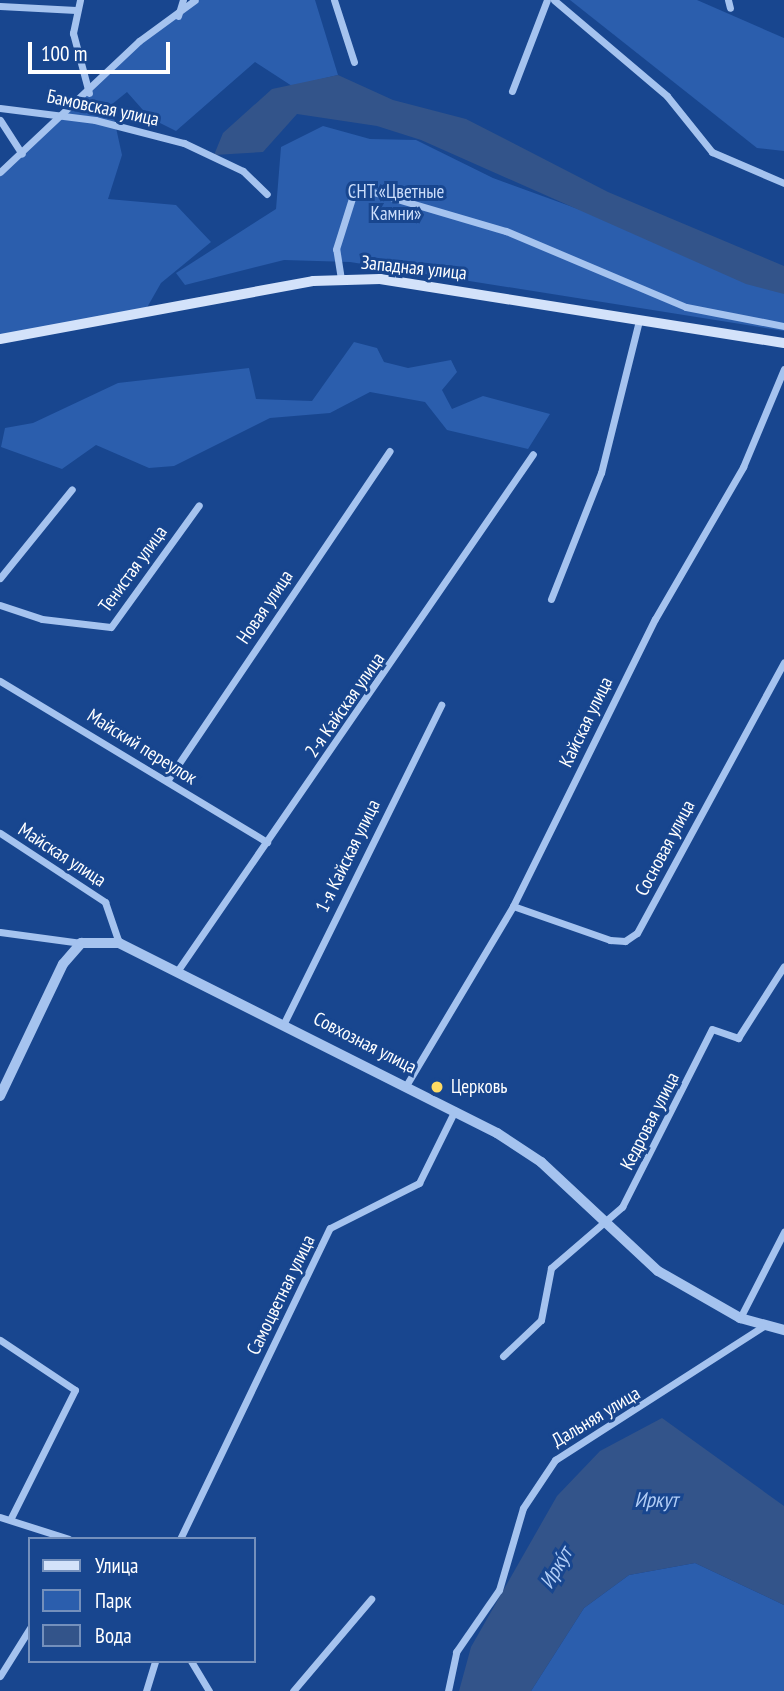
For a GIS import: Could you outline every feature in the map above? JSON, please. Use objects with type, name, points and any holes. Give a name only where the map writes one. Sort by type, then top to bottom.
[{"type":"main road","name":"Западная улица","points":[[0,339],[341,279],[423,282],[639,321],[784,343]]},
{"type":"street","points":[[80,0],[76,10],[76,57],[89,93]]},
{"type":"street","points":[[178,16],[183,0]]},
{"type":"street","points":[[0,172],[89,93],[139,41],[178,16],[195,0]]},
{"type":"street","points":[[334,0],[354,62]]},
{"type":"street","points":[[512,91],[547,0]]},
{"type":"street","points":[[554,0],[667,96],[712,152],[784,183]]},
{"type":"street","points":[[0,6],[76,10]]},
{"type":"street","name":"Бамовская улица","points":[[0,108],[184,143],[243,171],[267,194]]},
{"type":"street","points":[[0,120],[22,154]]},
{"type":"street","points":[[341,279],[336,249],[353,195],[363,189],[495,227],[686,307],[784,326]]},
{"type":"street","points":[[551,598],[601,473],[639,321]]},
{"type":"street","name":"Кайская улица","points":[[407,1084],[513,906],[655,619],[743,467],[784,369]]},
{"type":"street","name":"Новая улица","points":[[167,781],[390,451]]},
{"type":"street","name":"2-я Кайская улица","points":[[178,970],[533,454]]},
{"type":"street","points":[[0,578],[72,489]]},
{"type":"street","name":"Тенистая улица","points":[[0,605],[42,619],[111,627],[199,505]]},
{"type":"street","name":"Сосновая улица","points":[[513,906],[610,940],[625,942],[637,933],[784,662]]},
{"type":"street","name":"Майский переулок","points":[[0,681],[267,842]]},
{"type":"street","name":"1-я Кайская улица","points":[[284,1023],[442,705]]},
{"type":"street","name":"Майская улица","points":[[0,833],[104,902],[119,943]]},
{"type":"street","name":"Совхозная улица","points":[[0,932],[81,943],[119,943],[407,1084],[541,1162],[658,1271],[740,1318],[784,1330]]},
{"type":"street","points":[[0,1096],[63,964],[81,943]]},
{"type":"street","name":"Кедровая улица","points":[[503,1356],[541,1320],[551,1268],[605,1220],[634,1188],[712,1029],[738,1038],[784,966]]},
{"type":"street","name":"Самоцветная улица","points":[[181,1537],[330,1228],[419,1183],[455,1110]]},
{"type":"street","points":[[740,1318],[784,1232]]},
{"type":"street","name":"Дальняя улица","points":[[448,1691],[456,1652],[499,1590],[523,1508],[555,1460],[764,1326]]},
{"type":"street","points":[[0,1340],[75,1390],[10,1520]]},
{"type":"street","points":[[0,1517],[63,1537]]},
{"type":"street","points":[[293,1691],[372,1599]]},
{"type":"street","points":[[0,1676],[28,1631]]},
{"type":"street","points":[[146,1691],[154,1663]]},
{"type":"street","points":[[192,1663],[209,1691]]},
{"type":"green space","points":[[195,0],[315,0],[338,75],[292,86],[255,62],[176,131],[150,118],[127,92],[111,105],[122,155],[108,199],[176,205],[211,242],[161,283],[145,311],[0,339],[0,172],[139,41]]},
{"type":"green space","points":[[570,0],[697,0],[784,38],[784,151],[757,148]]},
{"type":"green space","name":"СНТ «Цветные Камни»","points":[[323,126],[370,139],[416,140],[493,178],[784,284],[784,331],[350,262],[284,260],[185,285],[176,273],[276,209],[281,147]]},
{"type":"green space","points":[[354,342],[377,348],[384,362],[408,368],[451,360],[457,372],[442,390],[452,409],[483,396],[550,414],[528,449],[447,430],[425,402],[370,392],[330,413],[270,418],[174,466],[149,468],[96,445],[62,469],[1,447],[5,428],[33,423],[118,383],[249,368],[256,399],[312,401]]},
{"type":"green space","points":[[695,1563],[784,1605],[784,1691],[531,1691],[584,1608],[629,1575]]},
{"type":"water","points":[[338,75],[393,100],[466,119],[608,192],[784,266],[784,294],[746,284],[421,140],[377,126],[297,114],[263,152],[214,155],[223,133],[272,89]]},
{"type":"water","name":"Иркут","points":[[662,1418],[784,1506],[784,1605],[695,1563],[629,1575],[584,1608],[531,1691],[459,1691],[471,1647],[557,1496],[600,1451]]},
{"type":"place","name":"Церковь","points":[[437,1087]]},
{"type":"water label","name":"Ирку́т","points":[[556,1568]]}]
